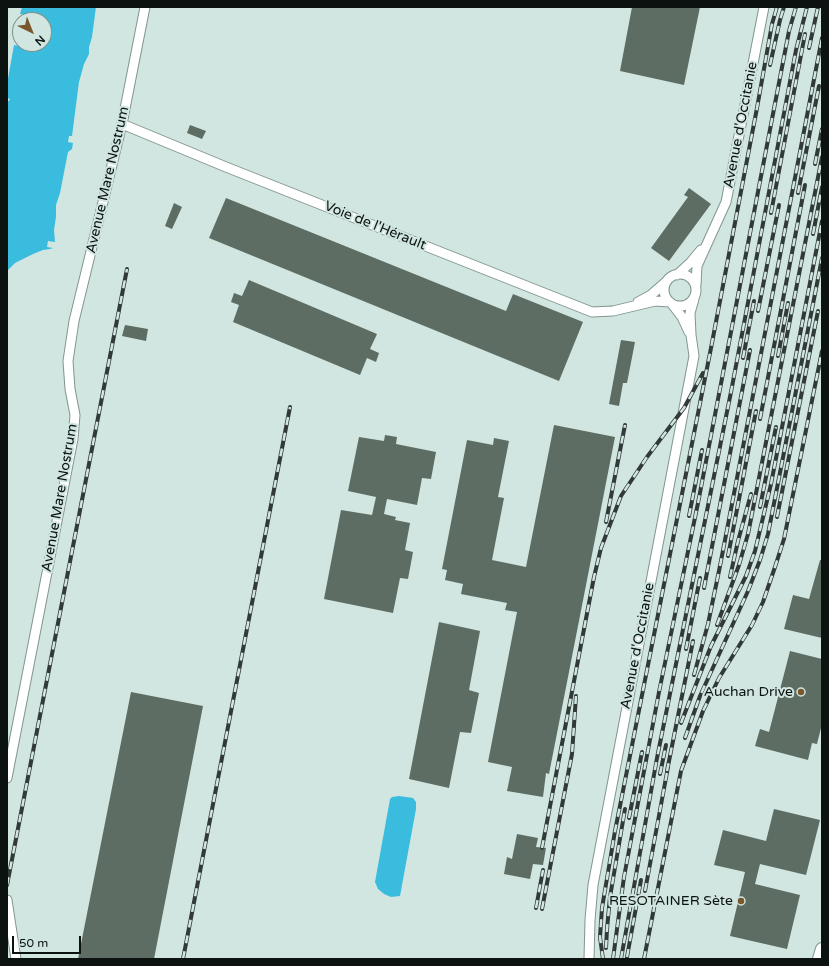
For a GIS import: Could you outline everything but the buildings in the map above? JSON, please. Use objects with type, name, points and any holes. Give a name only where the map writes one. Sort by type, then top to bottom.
[{"type":"main road","points":[[819,959],[822,949]]},
{"type":"street","name":"Avenue Mare Nostrum","points":[[7,778],[73,439],[75,415],[70,390],[68,361],[74,321],[122,124],[145,7]]},
{"type":"street","name":"Avenue d'Occitanie","points":[[589,959],[593,885],[694,356],[690,312],[696,292],[698,266],[726,202],[764,7]]},
{"type":"street","name":"Voie de l'Hérault","points":[[122,124],[592,312],[613,311],[655,301],[671,303]]},
{"type":"street","name":"Avenue d'Occitanie","points":[[691,335],[682,317],[666,296],[664,289],[666,282],[671,277],[677,275],[691,262],[708,241]]},
{"type":"street","points":[[677,275],[685,275],[696,285]]},
{"type":"street","points":[[630,307],[651,295],[666,282]]},
{"type":"street","points":[[671,303],[680,306],[688,305],[694,299]]},
{"type":"street","points":[[7,900],[16,959]]},
{"type":"water","points":[[22,7],[96,7],[89,54],[84,64],[79,82],[72,136],[69,136],[68,142],[73,143],[72,149],[68,152],[60,193],[56,205],[54,230],[55,242],[48,241],[47,247],[53,248],[43,250],[15,263],[7,271],[7,101],[10,99],[7,98],[7,84],[13,52],[52,52],[52,12],[21,12]]},
{"type":"water","points":[[399,796],[413,798],[416,802],[416,809],[400,896],[391,897],[378,889],[375,882],[390,799],[392,797]]},
{"type":"railway","points":[[603,959],[600,937],[602,908],[615,831],[711,348],[772,24],[777,7]]},
{"type":"railway","points":[[770,65],[784,7]]},
{"type":"railway","points":[[613,959],[624,877],[659,692],[698,503],[789,31],[796,7]]},
{"type":"railway","points":[[621,959],[657,758],[731,392],[796,50],[807,7]]},
{"type":"railway","points":[[809,48],[818,7]]},
{"type":"railway","points":[[771,213],[805,34]]},
{"type":"railway","points":[[694,675],[708,624],[720,566],[822,38]]},
{"type":"railway","points":[[798,193],[819,86]]},
{"type":"railway","points":[[815,164],[822,129]]},
{"type":"railway","points":[[717,625],[739,565],[748,534],[822,157]]},
{"type":"railway","points":[[760,419],[805,185]]},
{"type":"railway","points":[[813,234],[822,187]]},
{"type":"railway","points":[[758,311],[779,205]]},
{"type":"railway","points":[[681,723],[711,646],[746,576],[755,551],[771,484],[822,221]]},
{"type":"railway","points":[[685,738],[700,696],[748,591],[768,534],[822,258]]},
{"type":"railway","points":[[7,885],[127,269]]},
{"type":"railway","points":[[743,358],[754,301]]},
{"type":"railway","points":[[778,356],[788,303]]},
{"type":"railway","points":[[777,517],[818,311]]},
{"type":"railway","points":[[704,588],[750,350]]},
{"type":"railway","points":[[644,959],[681,771],[703,711],[719,678],[752,625],[763,602],[775,567],[784,539],[822,351]]},
{"type":"railway","points":[[542,848],[594,577],[601,548],[621,496],[647,457],[684,408],[703,373]]},
{"type":"railway","points":[[183,959],[290,407]]},
{"type":"railway","points":[[728,556],[756,411]]},
{"type":"railway","points":[[606,522],[625,425]]},
{"type":"railway","points":[[760,507],[776,427]]},
{"type":"railway","points":[[689,516],[702,450]]},
{"type":"railway","points":[[730,577],[751,494]]},
{"type":"railway","points":[[686,649],[700,578]]},
{"type":"railway","points":[[667,771],[693,641]]},
{"type":"railway","points":[[542,909],[572,754],[576,696]]},
{"type":"railway","points":[[660,774],[666,745]]},
{"type":"railway","points":[[629,818],[642,752]]},
{"type":"railway","points":[[645,891],[668,767]]},
{"type":"railway","points":[[606,948],[610,897],[625,809]]},
{"type":"railway","points":[[536,908],[543,870]]},
{"type":"railway","points":[[627,957],[641,880]]},
{"type":"place","name":"Auchan Drive","points":[[801,692]]},
{"type":"place","name":"RESOTAINER Sète","points":[[741,901]]}]
